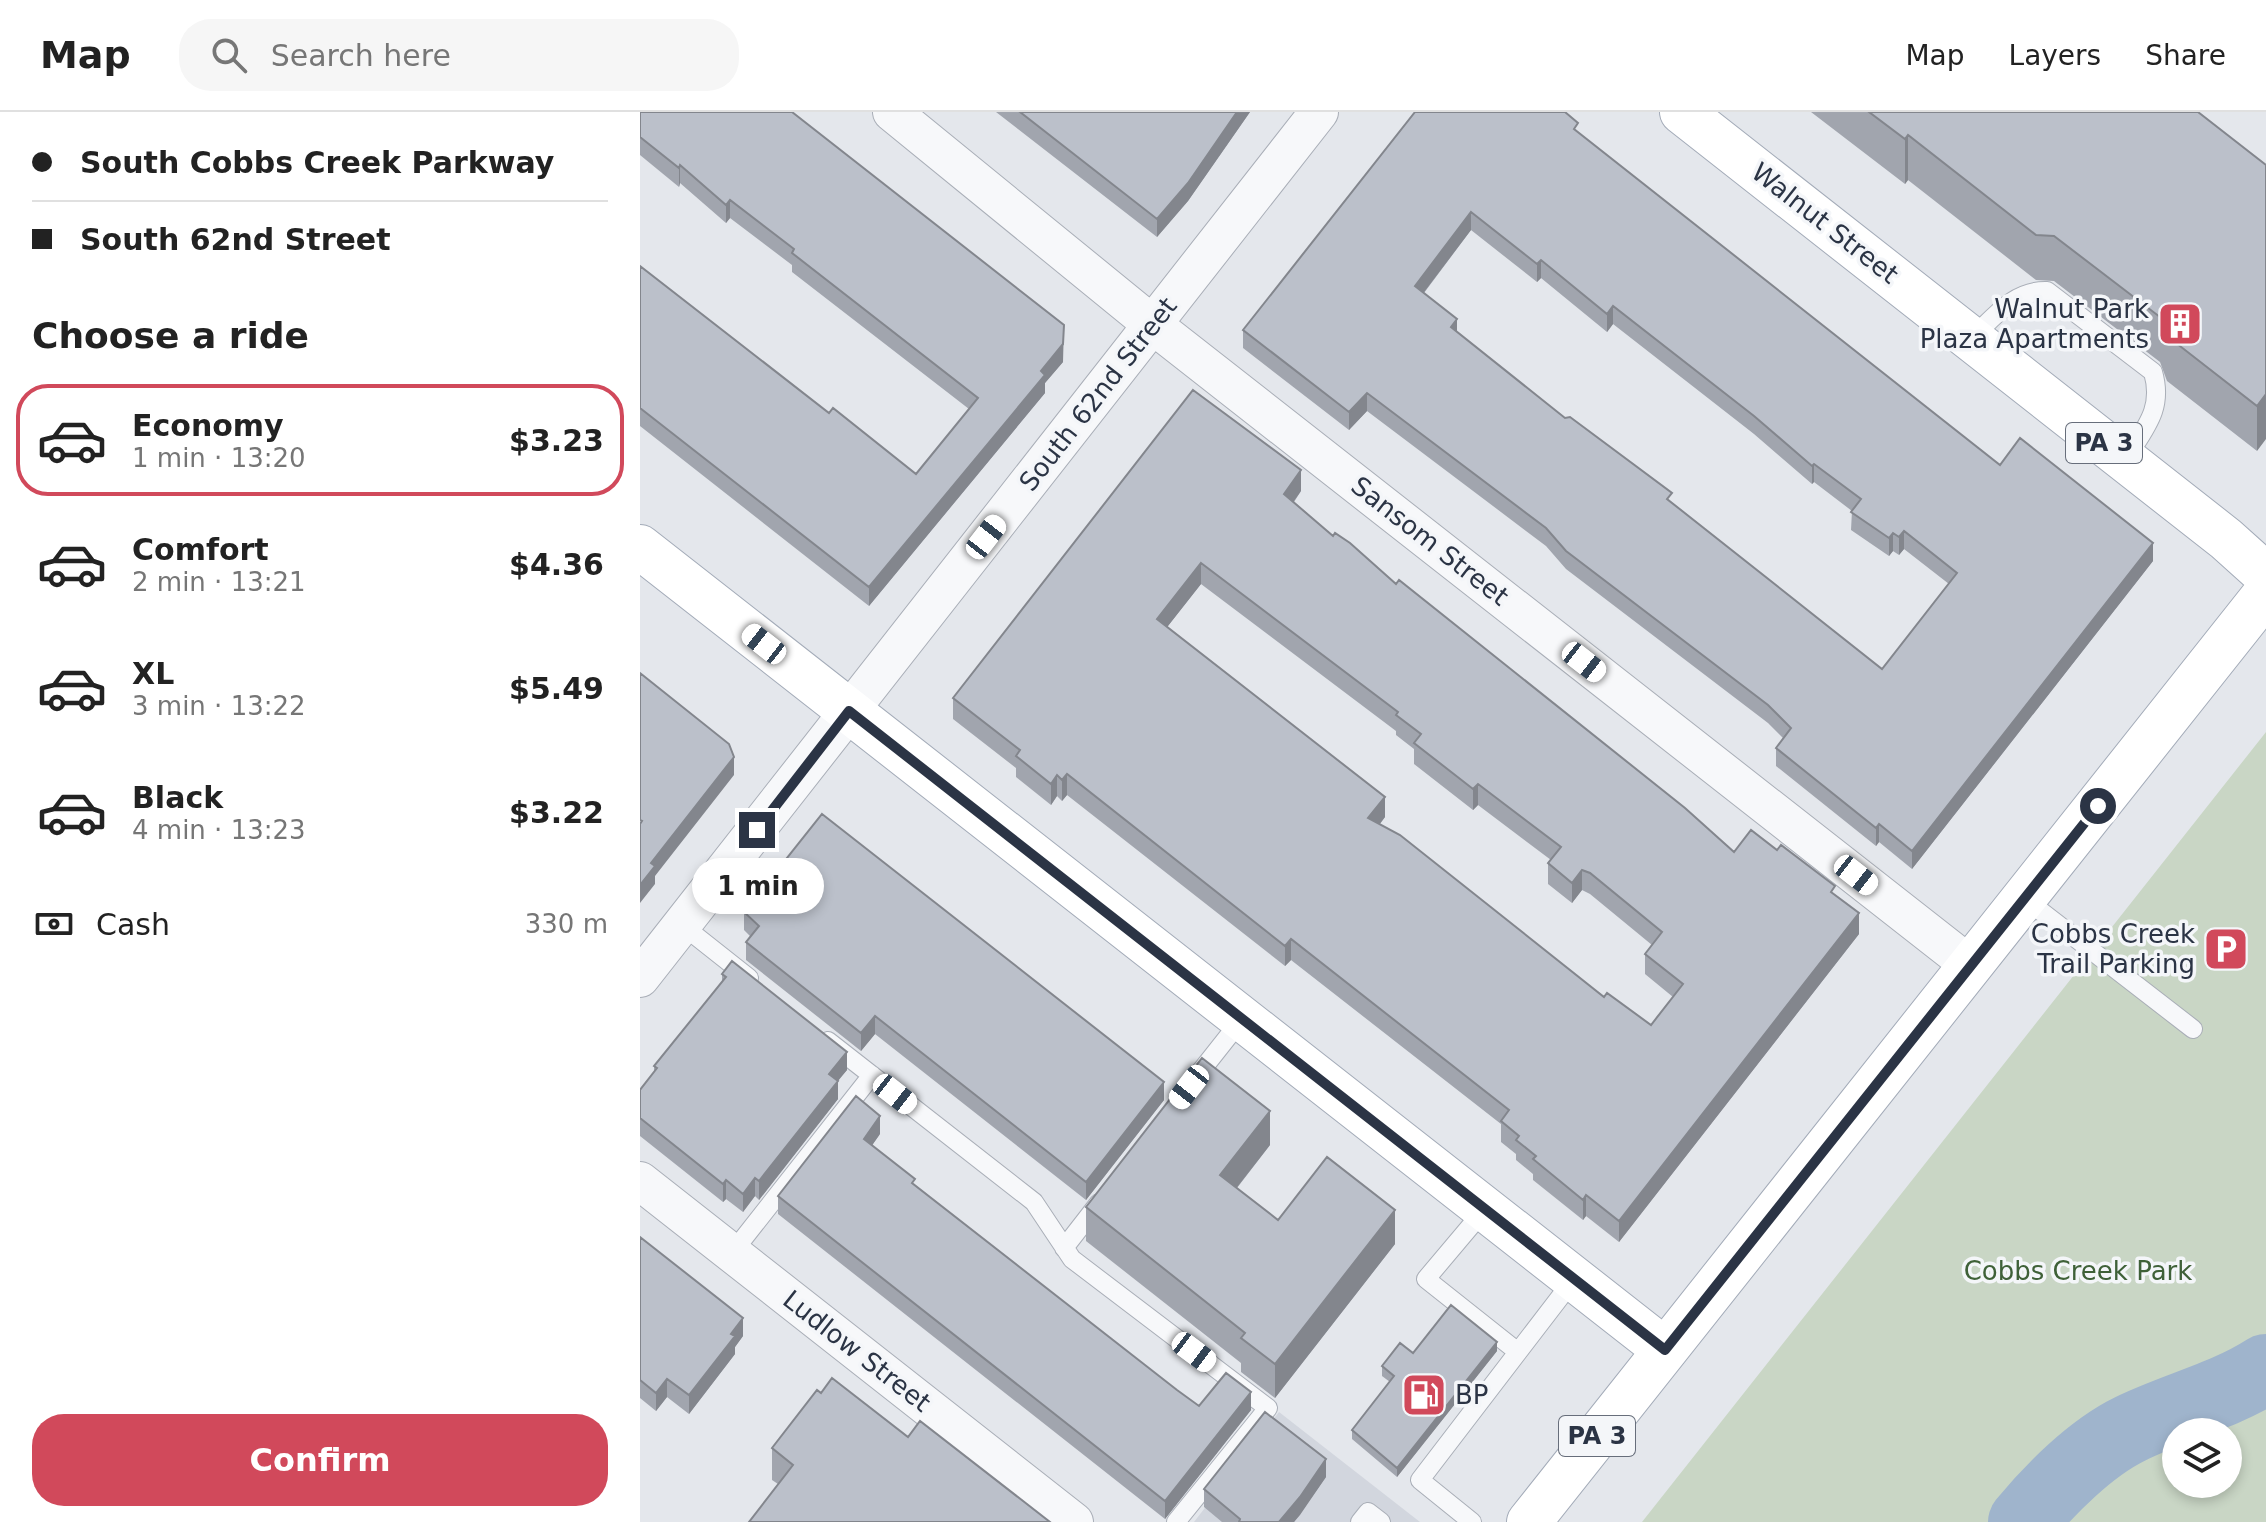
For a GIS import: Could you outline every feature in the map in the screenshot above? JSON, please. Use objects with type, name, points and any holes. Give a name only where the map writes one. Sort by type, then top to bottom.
[{"type":"main road","name":"Walnut Street","points":[[1682,112],[1972,338],[2266,575]]},
{"type":"main road","points":[[640,547],[1665,1350]]},
{"type":"main road","name":"PA 3","points":[[1529,1522],[2266,593]]},
{"type":"street","name":"Sansom Street","points":[[892,112],[1153,325],[1971,966]]},
{"type":"street","name":"South 62nd Street","points":[[640,978],[1319,112]]},
{"type":"street","name":"Ludlow Street","points":[[640,1181],[1074,1522]]},
{"type":"lane","points":[[1972,338],[2012,300],[2030,290],[2047,291],[2153,372],[2159,392],[2155,411],[2125,460]]},
{"type":"lane","points":[[2025,899],[2193,1029]]},
{"type":"lane","points":[[682,925],[765,991]]},
{"type":"lane","points":[[1179,1100],[1242,1019]]},
{"type":"lane","points":[[813,1028],[1034,1202],[1072,1259],[1268,1408],[1176,1522]]},
{"type":"lane","points":[[732,1253],[872,1075]]},
{"type":"lane","points":[[1064,1248],[1112,1186]]},
{"type":"lane","points":[[1485,1209],[1426,1279],[1518,1352]]},
{"type":"lane","points":[[1472,1522],[1420,1480],[1574,1279]]},
{"type":"lane","points":[[1360,1522],[1368,1512],[1381,1522]]},
{"type":"shaded area","points":[[1279,1412],[1420,1522],[1194,1522]]},
{"type":"green space","name":"Cobbs Creek Park","points":[[2266,732],[2266,1522],[1642,1522]]},
{"type":"building","points":[[640,112],[792,112],[1064,325],[1063,344],[1041,371],[1045,375],[869,587],[640,408],[640,266],[829,413],[833,408],[916,474],[978,398],[792,253],[794,249],[730,200],[726,205],[680,165],[679,168],[640,137]]},
{"type":"building","points":[[1020,112],[1237,112],[1188,183],[1157,219]]},
{"type":"building","points":[[1415,112],[1565,112],[1578,123],[1574,129],[2000,465],[2020,438],[2153,543],[1912,851],[1879,824],[1876,828],[1776,748],[1791,728],[1768,705],[1566,551],[1546,528],[1367,393],[1349,412],[1243,330]],"holes":[[[1471,212],[1537,264],[1541,260],[1607,314],[1613,306],[1754,416],[1812,466],[1814,464],[1861,499],[1851,512],[1889,538],[1893,533],[1899,537],[1904,531],[1957,573],[1882,669],[1667,499],[1672,493],[1570,417],[1565,418],[1451,327],[1457,319],[1415,286]]]},
{"type":"building","name":"Walnut Park Plaza Apartments","points":[[1869,112],[2198,112],[2266,165],[2266,394],[2257,406],[2167,336],[2160,317],[2054,236],[2036,235],[1908,135],[1905,139]]},
{"type":"building","points":[[1193,390],[1301,470],[1284,494],[1333,536],[1335,533],[1350,543],[1396,584],[1399,580],[1685,808],[1734,852],[1751,830],[1777,850],[1781,845],[1835,886],[1831,892],[1859,913],[1619,1221],[1586,1195],[1583,1200],[1533,1159],[1536,1156],[1516,1140],[1519,1136],[1501,1121],[1509,1110],[1291,939],[1285,946],[1067,774],[1062,780],[1057,775],[1051,784],[1016,756],[1020,750],[953,698]],"holes":[[[1201,563],[1398,712],[1396,715],[1421,734],[1414,743],[1473,789],[1478,784],[1561,847],[1548,863],[1572,883],[1582,870],[1590,873],[1662,932],[1645,954],[1683,984],[1651,1025],[1607,993],[1604,997],[1400,835],[1368,818],[1385,797],[1157,619]]]},
{"type":"building","points":[[640,673],[729,744],[734,757],[651,863],[655,866],[640,885],[642,821]]},
{"type":"building","points":[[822,814],[1164,1082],[1086,1182],[875,1016],[861,1033],[746,942],[759,926],[744,912]]},
{"type":"building","points":[[732,961],[847,1052],[829,1074],[838,1081],[759,1181],[755,1178],[743,1194],[726,1180],[723,1184],[640,1118],[640,1090],[657,1068],[654,1066],[726,977],[722,974]]},
{"type":"building","points":[[1202,1058],[1270,1111],[1220,1175],[1278,1220],[1327,1157],[1395,1210],[1275,1364],[1241,1338],[1245,1333],[1086,1207]]},
{"type":"building","points":[[856,1096],[880,1116],[864,1139],[915,1179],[912,1183],[1177,1390],[1199,1406],[1226,1373],[1251,1392],[1165,1501],[778,1196]]},
{"type":"building","points":[[640,1237],[743,1318],[731,1334],[735,1336],[689,1395],[667,1379],[656,1393],[640,1380]]},
{"type":"building","points":[[1451,1305],[1497,1342],[1397,1468],[1352,1430],[1394,1376],[1382,1366],[1400,1343],[1413,1353]]},
{"type":"building","points":[[832,1378],[908,1437],[920,1421],[1050,1522],[749,1522],[793,1465],[772,1448],[817,1390],[821,1393]]},
{"type":"building","points":[[1265,1412],[1326,1459],[1279,1522],[1239,1522],[1240,1519],[1204,1489]]},
{"type":"waterway","points":[[2023,1522],[2072,1470],[2115,1437],[2233,1387],[2266,1369]]},
{"type":"place","name":"Walnut Park Plaza Apartments","points":[[2180,324]]},
{"type":"place","name":"Cobbs Creek Trail Parking","points":[[2226,949]]},
{"type":"place","name":"BP","points":[[1424,1395]]},
{"type":"route","points":[[757,830],[849,711],[1665,1350],[2098,806]]}]
